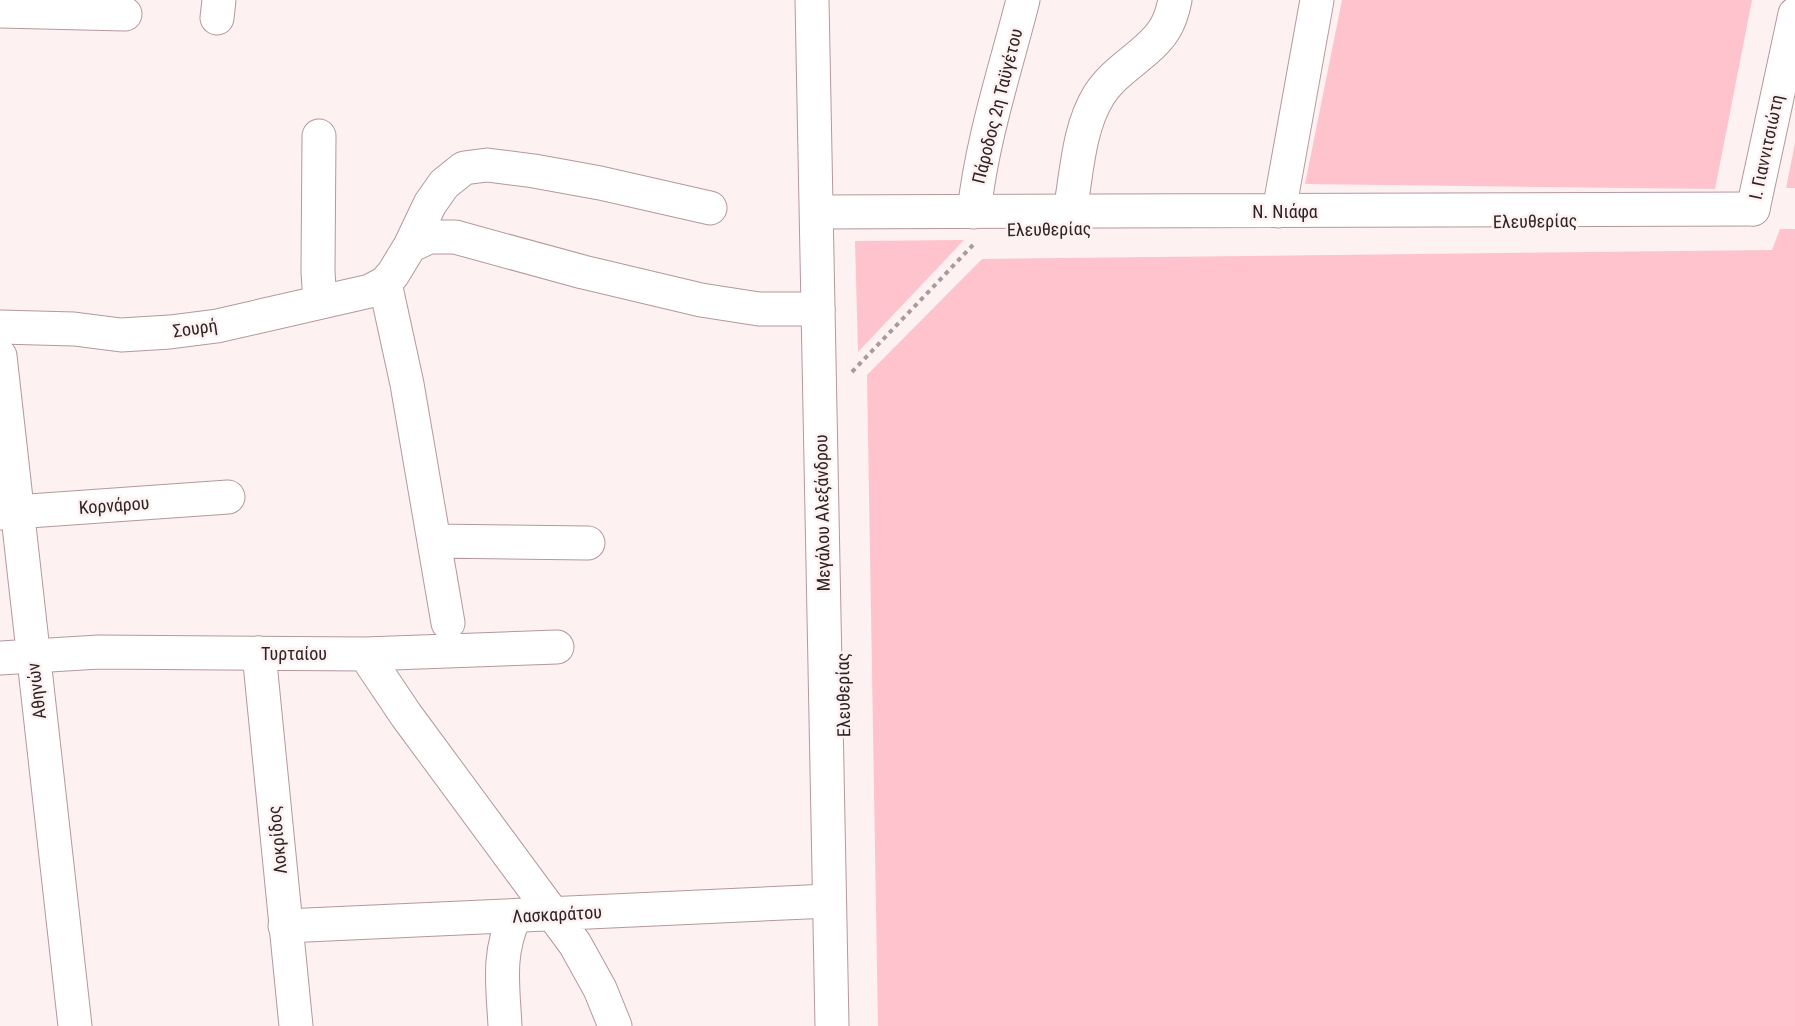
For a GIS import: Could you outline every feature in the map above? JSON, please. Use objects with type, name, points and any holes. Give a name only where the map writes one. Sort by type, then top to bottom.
[{"type":"street","name":"Μεγάλου Αλεξάνδρου","points":[[812,0],[832,1026]]},
{"type":"street","name":"Πάροδος 2η Ταϋγέτου","points":[[974,212],[981,159],[1023,0]]},
{"type":"street","points":[[1070,211],[1085,127],[1099,95],[1116,75],[1160,36],[1168,23],[1175,0]]},
{"type":"street","points":[[1279,211],[1317,0]]},
{"type":"street","points":[[0,11],[125,14]]},
{"type":"street","name":"Ι. Γιαννιτσιώτη","points":[[1753,208],[1795,14]]},
{"type":"street","points":[[319,136],[318,272],[320,302]]},
{"type":"street","points":[[448,623],[408,384],[385,283],[410,246],[430,204],[444,184],[464,168],[488,165],[600,183],[710,208]]},
{"type":"street","name":"Ν. Νιάφα","points":[[817,212],[1753,208]]},
{"type":"street","points":[[410,246],[429,237],[455,237],[583,272],[701,300],[759,309],[818,309]]},
{"type":"street","name":"Σουρή","points":[[0,327],[74,329],[121,335],[170,332],[217,326],[370,291],[385,283]]},
{"type":"street","name":"Αθηνών","points":[[0,356],[16,657],[75,1026]]},
{"type":"street","name":"Κορνάρου","points":[[8,512],[228,497]]},
{"type":"street","points":[[435,541],[588,543]]},
{"type":"street","points":[[262,642],[363,637],[409,651]]},
{"type":"street","name":"Τυρταίου","points":[[16,657],[262,642],[365,654],[557,647]]},
{"type":"street","name":"Λοκρίδος","points":[[262,642],[285,927],[296,1026]]},
{"type":"street","points":[[365,654],[406,715],[555,914],[600,989],[615,1026]]},
{"type":"street","name":"Λασκαράτου","points":[[285,927],[829,901]]},
{"type":"street","points":[[505,1026],[502,959],[506,935],[515,916]]},
{"type":"path","points":[[850,374],[974,244]]},
{"type":"shaded area","points":[[1342,0],[1752,0],[1715,189],[1305,184]]},
{"type":"shaded area","points":[[1795,143],[1795,188],[1786,188]]},
{"type":"shaded area","points":[[1780,229],[1795,229],[1795,1026],[878,1026],[867,375],[982,259],[1772,250]]},
{"type":"shaded area","points":[[964,240],[858,352],[855,241]]}]
